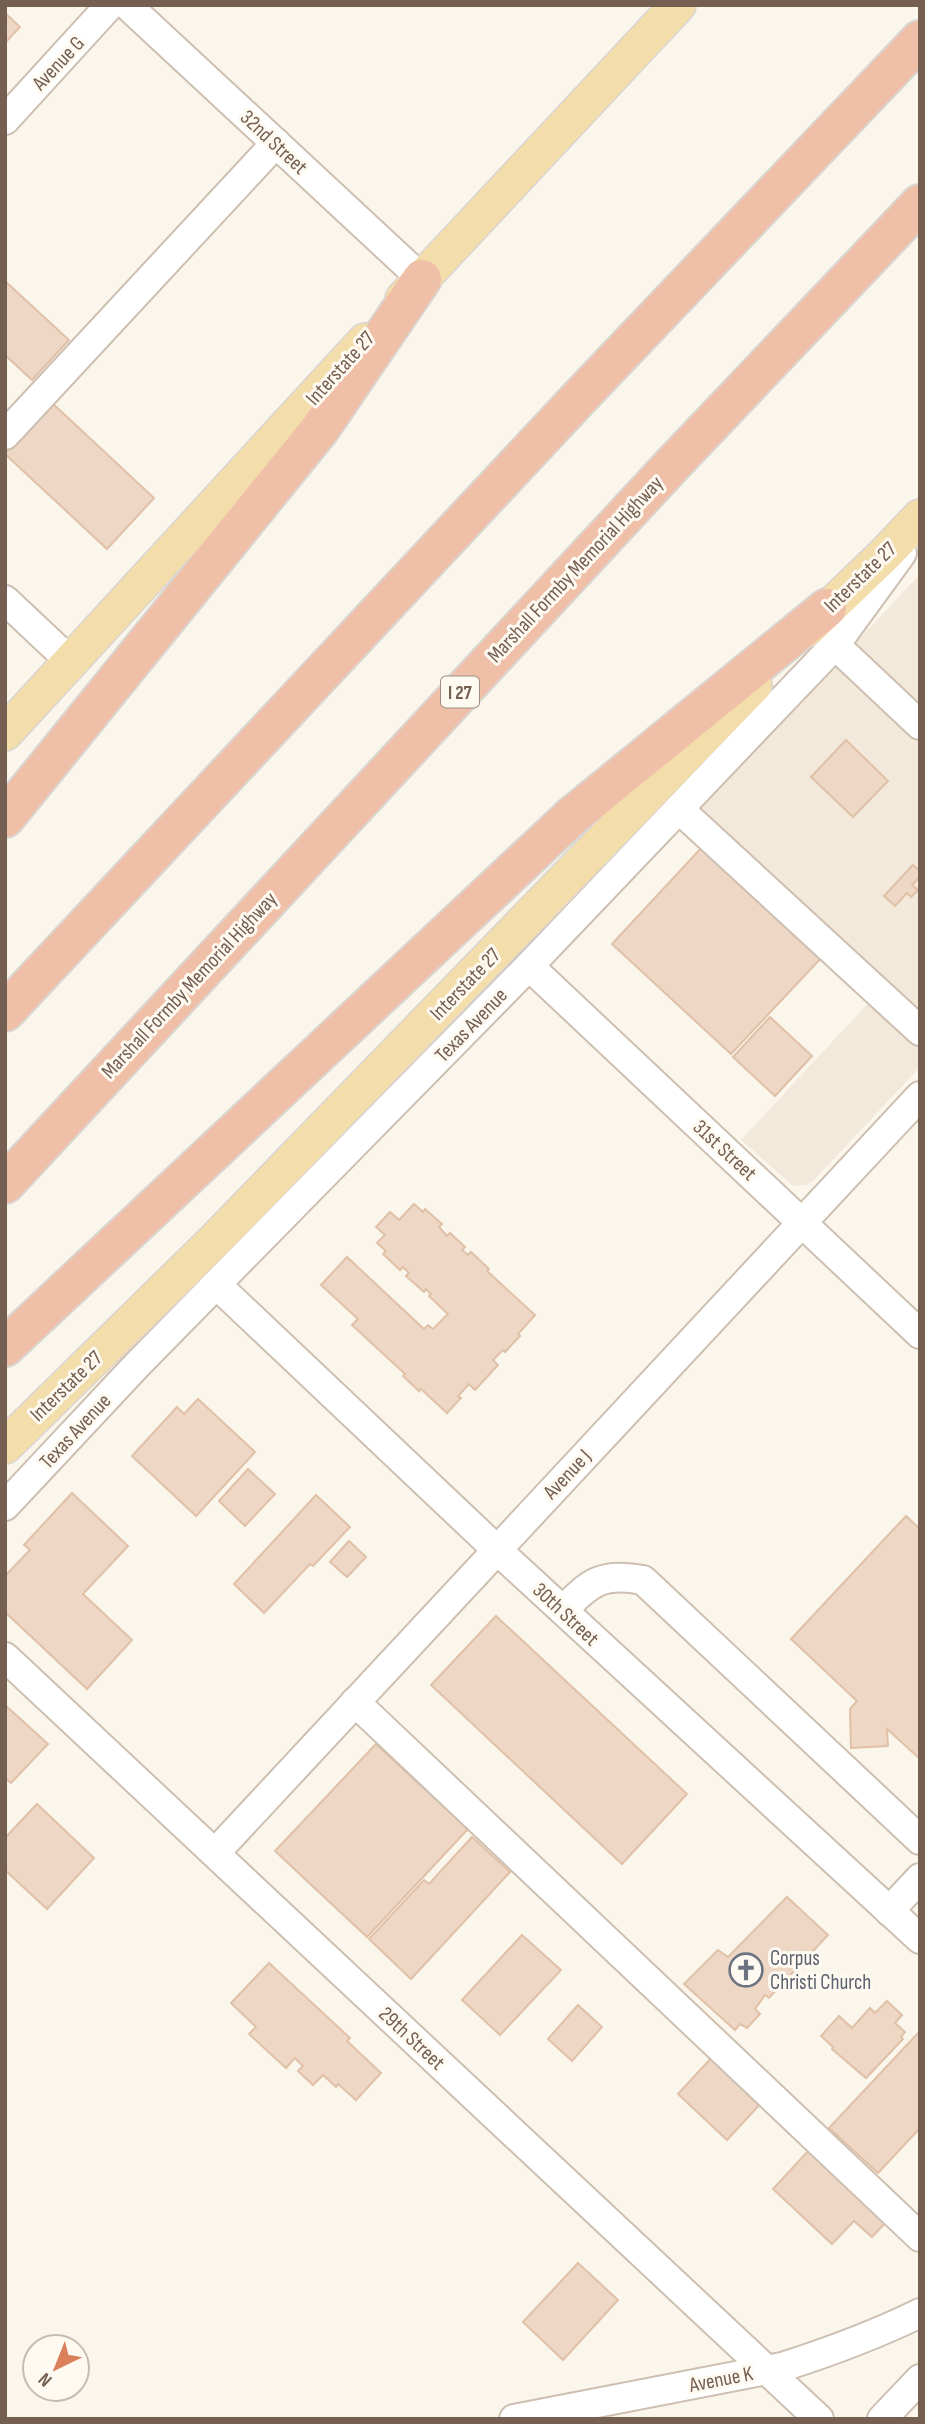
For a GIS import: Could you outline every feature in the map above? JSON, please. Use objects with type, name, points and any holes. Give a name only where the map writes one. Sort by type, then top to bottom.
[{"type":"highway","points":[[5,1012],[579,398],[920,40]]},
{"type":"highway","name":"Marshall Formby Memorial Highway","points":[[5,1184],[625,515],[920,204]]},
{"type":"highway","points":[[5,817],[320,429],[422,279]]},
{"type":"highway","points":[[5,1347],[572,816],[831,627]]},
{"type":"main road","name":"Interstate 27","points":[[5,733],[678,5]]},
{"type":"main road","name":"Interstate 27","points":[[5,1446],[831,627],[884,555],[920,517]]},
{"type":"street","name":"Avenue G","points":[[5,120],[110,5]]},
{"type":"street","name":"32nd Street","points":[[127,5],[422,279]]},
{"type":"street","points":[[5,435],[276,143]]},
{"type":"street","name":"Texas Avenue","points":[[5,1506],[137,1365],[529,966],[678,809],[831,627],[920,530]]},
{"type":"street","points":[[5,600],[71,662]]},
{"type":"street","points":[[831,627],[920,725]]},
{"type":"street","points":[[678,809],[920,1031]]},
{"type":"street","name":"31st Street","points":[[529,966],[920,1334]]},
{"type":"street","name":"Avenue J","points":[[215,1853],[920,1096]]},
{"type":"street","points":[[5,1451],[205,1250]]},
{"type":"street","name":"30th Street","points":[[217,1285],[496,1549],[920,1939]]},
{"type":"street","points":[[563,1610],[586,1587],[599,1580],[615,1577],[643,1580],[920,1840]]},
{"type":"street","name":"29th Street","points":[[5,1657],[819,2419]]},
{"type":"street","points":[[355,1702],[920,2237]]},
{"type":"street","points":[[889,1910],[920,1878]]},
{"type":"street","name":"Avenue K","points":[[514,2419],[767,2370],[823,2354],[890,2328],[920,2313]]},
{"type":"street","points":[[882,2419],[920,2379]]},
{"type":"shaded area","points":[[920,574],[920,1067],[813,1181],[806,1185],[793,1186],[741,1140],[885,985],[699,811]]},
{"type":"building","points":[[5,13],[20,27],[5,43]]},
{"type":"building","points":[[5,281],[69,340],[32,380],[5,355]]},
{"type":"building","points":[[50,401],[154,498],[107,549],[5,454],[5,449]]},
{"type":"building","points":[[846,740],[888,781],[853,817],[811,777]]},
{"type":"building","points":[[704,845],[823,956],[731,1054],[612,944]]},
{"type":"building","points":[[913,865],[920,871],[920,877],[912,885],[918,890],[911,897],[907,893],[895,906],[884,896]]},
{"type":"building","points":[[770,1017],[812,1056],[775,1096],[733,1057]]},
{"type":"building","points":[[414,1204],[423,1212],[425,1209],[442,1224],[439,1227],[447,1236],[450,1233],[465,1247],[462,1250],[468,1255],[471,1252],[489,1269],[487,1271],[535,1315],[518,1334],[520,1336],[493,1360],[498,1365],[475,1390],[469,1384],[447,1413],[421,1389],[419,1391],[403,1376],[405,1374],[352,1325],[358,1319],[321,1285],[347,1257],[424,1329],[428,1325],[433,1329],[448,1314],[429,1296],[431,1294],[426,1289],[424,1292],[406,1276],[409,1273],[403,1267],[400,1270],[383,1254],[386,1251],[377,1243],[385,1235],[376,1227],[390,1212],[399,1220]]},
{"type":"building","points":[[198,1399],[255,1452],[196,1516],[132,1456],[177,1407],[184,1414]]},
{"type":"building","points":[[248,1469],[275,1494],[245,1526],[219,1501]]},
{"type":"building","points":[[72,1493],[128,1546],[83,1594],[132,1640],[87,1689],[5,1612],[5,1576],[30,1550],[24,1545]]},
{"type":"building","points":[[316,1495],[350,1527],[313,1566],[310,1564],[264,1613],[234,1584]]},
{"type":"building","points":[[906,1516],[920,1529],[920,1759],[887,1729],[888,1746],[851,1748],[850,1709],[857,1701],[791,1639]]},
{"type":"building","points":[[349,1541],[366,1557],[347,1577],[330,1562]]},
{"type":"building","points":[[496,1616],[687,1794],[622,1864],[431,1685]]},
{"type":"building","points":[[5,1705],[48,1744],[11,1783],[5,1778]]},
{"type":"building","points":[[376,1744],[468,1829],[367,1937],[275,1851]]},
{"type":"building","points":[[37,1804],[94,1858],[47,1909],[5,1870],[5,1838]]},
{"type":"building","points":[[472,1837],[510,1872],[411,1979],[369,1939],[424,1880],[429,1884]]},
{"type":"building","name":"Corpus Christi Church","points":[[787,1897],[828,1935],[769,1998],[765,1995],[755,2009],[760,2014],[747,2028],[740,2024],[735,2030],[684,1984],[718,1950],[728,1957]]},
{"type":"building","points":[[522,1935],[561,1970],[500,2035],[462,2000]]},
{"type":"building","points":[[269,1963],[350,2038],[347,2041],[381,2073],[356,2100],[323,2075],[313,2085],[298,2071],[303,2066],[295,2058],[286,2068],[249,2034],[256,2027],[231,2003]]},
{"type":"building","points":[[887,2001],[902,2015],[895,2023],[905,2032],[901,2037],[903,2039],[866,2078],[821,2036],[839,2016],[852,2028],[870,2008],[875,2013]]},
{"type":"building","points":[[578,2005],[602,2027],[572,2061],[548,2039]]},
{"type":"building","points":[[920,2031],[920,2128],[878,2173],[829,2128]]},
{"type":"building","points":[[714,2055],[763,2101],[727,2140],[678,2094]]},
{"type":"building","points":[[810,2149],[887,2221],[872,2237],[854,2221],[832,2244],[773,2189]]},
{"type":"building","points":[[578,2263],[618,2300],[563,2360],[523,2322]]},
{"type":"place","name":"Corpus Christi Church","points":[[746,1970]]}]
